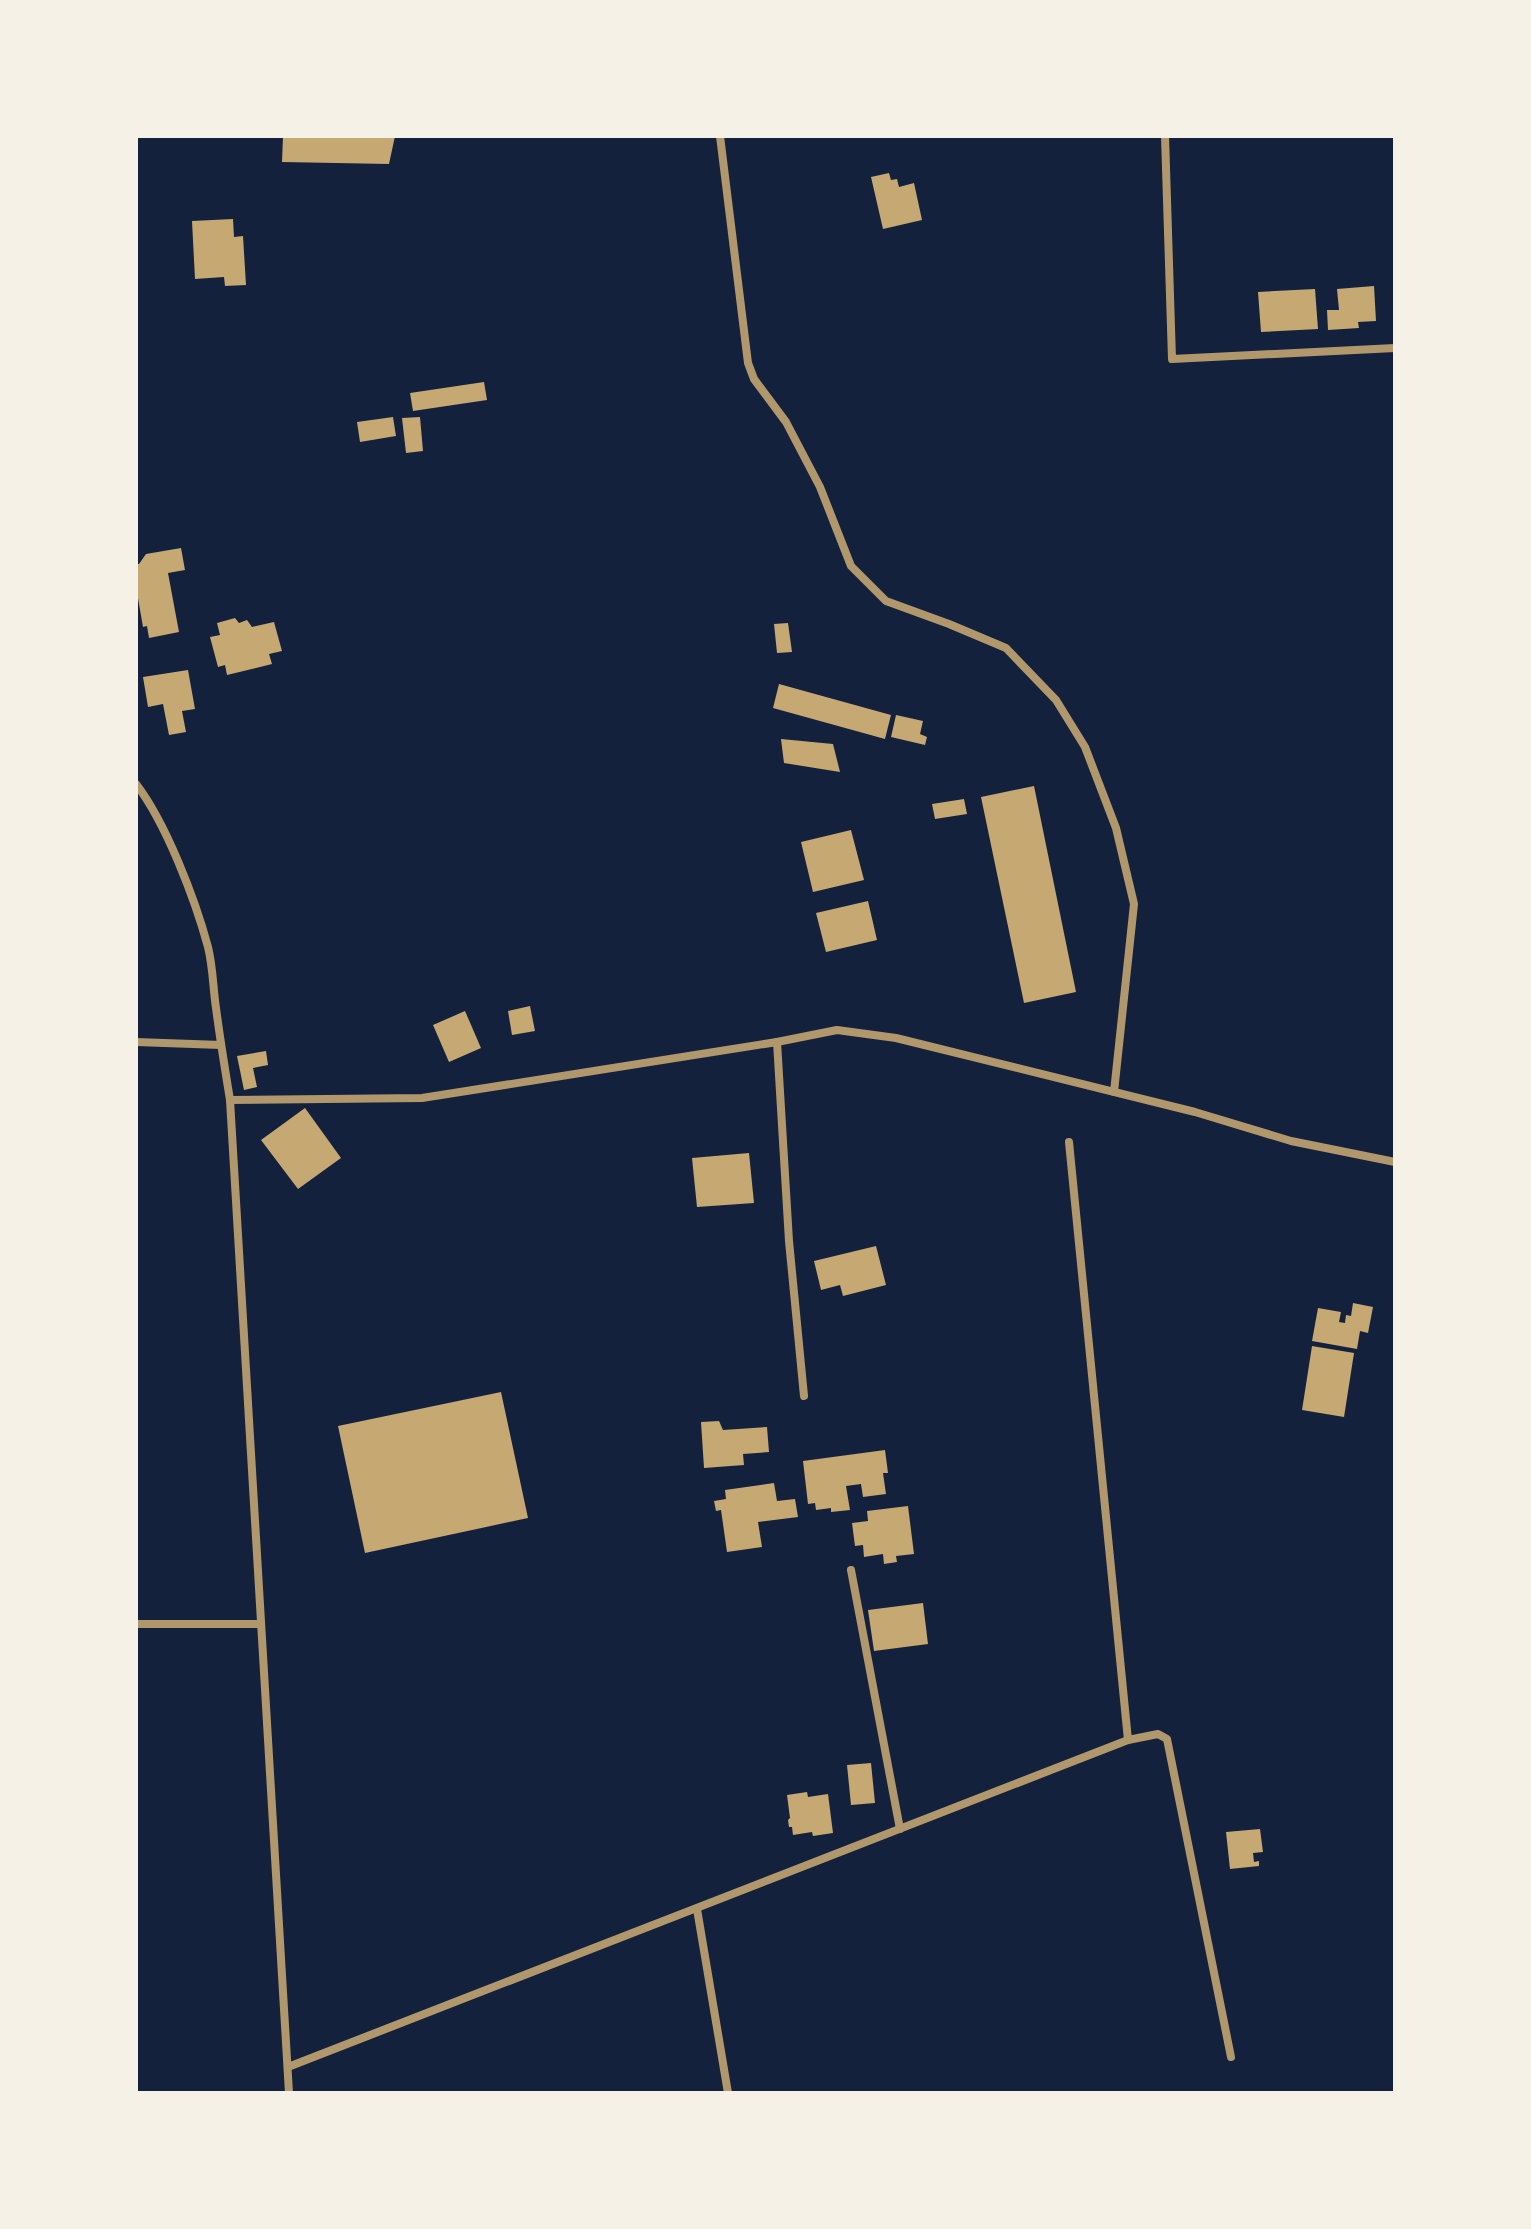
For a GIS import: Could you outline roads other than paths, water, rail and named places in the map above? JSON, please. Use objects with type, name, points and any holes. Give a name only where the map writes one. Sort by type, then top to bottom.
[{"type":"street","points":[[720,136],[748,363],[754,379],[786,422],[820,487],[851,566],[886,601],[1006,648],[1056,700],[1085,747],[1116,828],[1134,904],[1114,1092]]},
{"type":"street","points":[[1165,136],[1172,359],[1395,348]]},
{"type":"street","points":[[136,784],[149,801],[173,851],[208,950],[230,1100],[289,2093]]},
{"type":"street","points":[[230,1100],[422,1098],[837,1030],[896,1038],[1195,1112],[1291,1141],[1395,1162]]},
{"type":"street","points":[[136,1042],[221,1045]]},
{"type":"street","points":[[777,1042],[789,1241],[804,1396]]},
{"type":"street","points":[[1069,1142],[1128,1740]]},
{"type":"street","points":[[851,1570],[900,1829]]},
{"type":"street","points":[[136,1624],[261,1624]]},
{"type":"street","points":[[288,2067],[1128,1740],[1158,1734],[1167,1739],[1231,2057]]},
{"type":"street","points":[[697,1909],[728,2093]]}]
